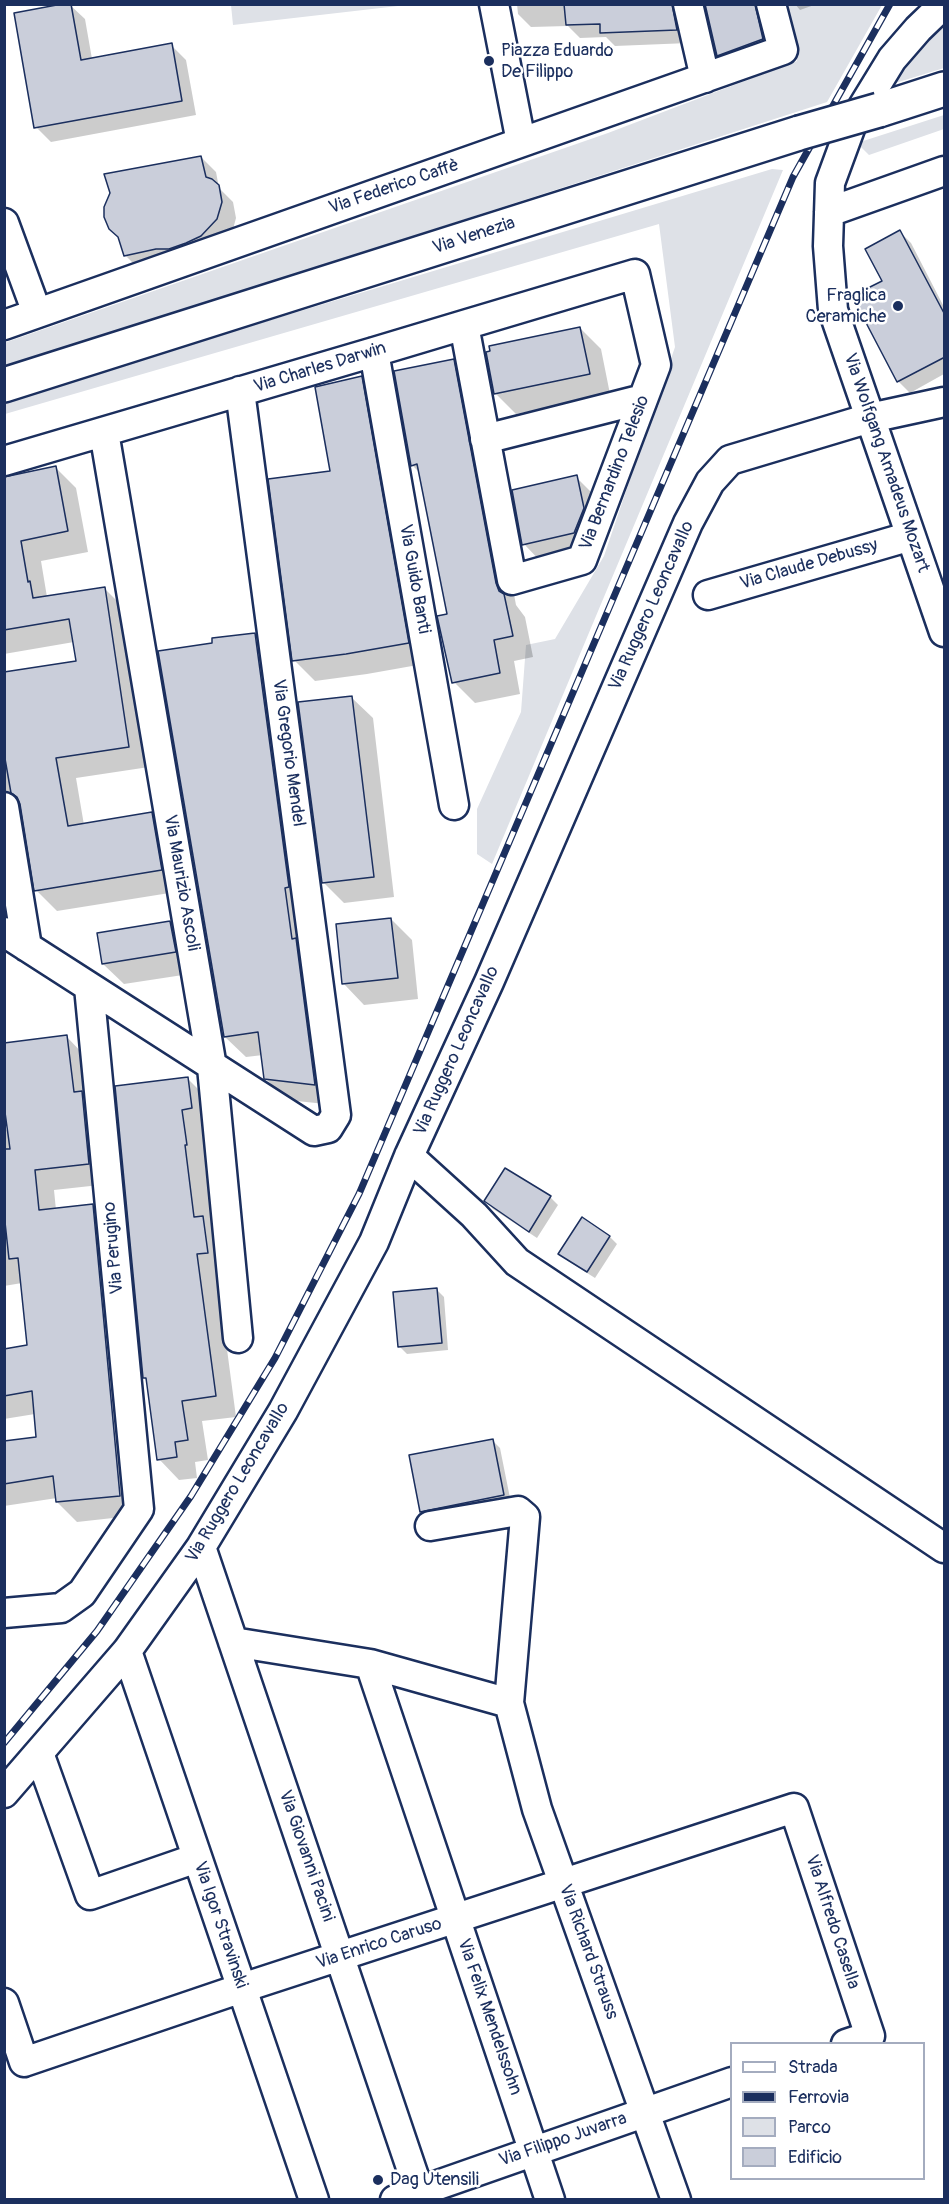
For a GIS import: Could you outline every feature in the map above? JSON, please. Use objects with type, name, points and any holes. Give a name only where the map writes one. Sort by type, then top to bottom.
[{"type":"main road","name":"Via Venezia","points":[[4,385],[799,133],[945,89]]},
{"type":"street","points":[[494,4],[521,142]]},
{"type":"street","points":[[688,4],[705,78]]},
{"type":"street","name":"Via Federico Caffè","points":[[4,325],[783,50],[771,4]]},
{"type":"street","name":"Via Wolfgang Amadeus Mozart","points":[[944,4],[892,59],[851,126],[830,183],[828,246],[833,310],[945,632]]},
{"type":"street","points":[[829,212],[945,171]]},
{"type":"street","points":[[4,223],[37,313]]},
{"type":"street","name":"Via Charles Darwin","points":[[4,461],[635,274]]},
{"type":"street","name":"Via Bernardino Telesio","points":[[464,325],[512,580],[582,560],[656,365],[635,274]]},
{"type":"street","name":"Via Guido Banti","points":[[374,352],[454,805]]},
{"type":"street","name":"Via Gregorio Mendel","points":[[212,1067],[314,1131],[328,1128],[336,1115],[240,391]]},
{"type":"street","points":[[485,439],[643,399]]},
{"type":"street","name":"Via Ruggero Leoncavallo","points":[[4,1793],[127,1651],[201,1547],[283,1411],[374,1242],[409,1156],[489,982],[688,523],[710,482],[730,460],[870,418],[945,402]]},
{"type":"street","name":"Via Maurizio Ascoli","points":[[104,432],[212,1067],[238,1338]]},
{"type":"street","name":"Via Claude Debussy","points":[[708,595],[911,536]]},
{"type":"street","points":[[4,807],[16,940],[212,1067]]},
{"type":"street","name":"Via Perugino","points":[[4,1613],[61,1608],[82,1593],[139,1509],[89,987]]},
{"type":"street","points":[[409,1156],[474,1215],[517,1262],[945,1548]]},
{"type":"street","name":"Via Richard Strauss","points":[[430,1526],[518,1511],[525,1517],[509,1703],[537,1809],[676,2199]]},
{"type":"street","name":"Via Giovanni Pacini","points":[[201,1547],[339,1957],[412,2197]]},
{"type":"street","points":[[233,1642],[370,1664],[509,1703]]},
{"type":"street","name":"Via Igor Stravinski","points":[[127,1651],[314,2199]]},
{"type":"street","name":"Via Felix Mendelssohn","points":[[370,1664],[550,2199]]},
{"type":"street","points":[[39,1753],[90,1895],[197,1858]]},
{"type":"street","name":"Via Enrico Caruso","points":[[4,2003],[24,2062],[242,1988],[794,1808]]},
{"type":"street","name":"Via Alfredo Casella","points":[[794,1808],[858,2039]]},
{"type":"street","name":"Via Filippo Juvarra","points":[[412,2197],[533,2151],[730,2083]]},
{"type":"green space","points":[[398,4],[398,6],[233,25],[231,5]]},
{"type":"green space","points":[[781,5],[882,5],[827,102],[5,368],[4,343],[608,133],[797,61]]},
{"type":"green space","points":[[944,17],[944,68],[889,85]]},
{"type":"green space","points":[[944,115],[944,129],[869,155],[857,143]]},
{"type":"green space","points":[[772,169],[783,170],[492,864],[477,854],[477,809],[521,712],[526,645],[555,639],[604,556],[675,347],[659,224],[5,414],[5,400]]},
{"type":"building","points":[[71,4],[81,60],[172,43],[182,101],[34,128],[14,13]]},
{"type":"building","points":[[564,4],[672,4],[677,30],[600,33],[600,24],[566,25]]},
{"type":"building","points":[[705,4],[755,4],[763,39],[717,56]]},
{"type":"building","points":[[201,156],[206,177],[219,185],[222,202],[217,219],[201,236],[186,243],[169,249],[156,249],[124,256],[118,237],[109,229],[104,217],[104,207],[110,193],[104,174]]},
{"type":"building","name":"Fraglica Ceramiche","points":[[900,230],[945,315],[945,357],[897,382],[852,296],[882,281],[865,249]]},
{"type":"building","points":[[580,327],[590,374],[494,394],[486,352],[490,351],[489,346]]},
{"type":"building","points":[[454,359],[496,583],[499,591],[504,594],[513,636],[494,640],[500,673],[452,683],[437,616],[447,614],[417,464],[411,466],[394,371]]},
{"type":"building","points":[[362,376],[409,643],[292,661],[268,479],[330,471],[315,387]]},
{"type":"building","points":[[56,466],[68,531],[21,541],[28,582],[30,581],[33,598],[105,587],[129,747],[56,758],[68,826],[152,812],[162,870],[34,891],[20,804],[17,797],[11,793],[4,753],[4,672],[76,661],[69,619],[4,630],[4,477]]},
{"type":"building","points":[[577,475],[584,508],[574,533],[522,545],[512,490]]},
{"type":"building","points":[[255,633],[289,887],[285,888],[292,939],[296,938],[315,1085],[264,1079],[258,1032],[224,1037],[158,651],[212,643],[212,638]]},
{"type":"building","points":[[352,696],[374,877],[322,883],[298,702]]},
{"type":"building","points":[[391,918],[398,978],[342,984],[336,924]]},
{"type":"building","points":[[170,921],[176,952],[102,964],[97,933]]},
{"type":"building","points":[[67,1035],[74,1092],[82,1091],[89,1164],[35,1170],[39,1210],[93,1204],[120,1496],[56,1502],[53,1476],[4,1484],[4,1441],[36,1437],[32,1391],[4,1396],[4,1349],[27,1345],[18,1258],[9,1259],[4,1213],[4,1149],[10,1149],[4,1105],[4,1043]]},
{"type":"building","points":[[188,1077],[192,1108],[182,1110],[187,1145],[185,1145],[194,1217],[203,1216],[208,1253],[197,1254],[216,1396],[182,1401],[188,1440],[175,1442],[177,1457],[157,1460],[146,1378],[143,1378],[115,1086]]},
{"type":"building","points":[[505,1168],[551,1196],[529,1232],[484,1201]]},
{"type":"building","points":[[582,1217],[610,1236],[587,1272],[558,1254]]},
{"type":"building","points":[[437,1288],[442,1343],[398,1347],[393,1292]]},
{"type":"building","points":[[493,1439],[504,1495],[420,1512],[409,1455]]},
{"type":"railway","points":[[4,1743],[97,1631],[191,1496],[275,1358],[359,1194],[793,177],[890,4]]},
{"type":"place","name":"Piazza Eduardo De Filippo","points":[[489,61]]},
{"type":"place","name":"Fraglica Ceramiche","points":[[898,306]]},
{"type":"place","name":"Dag Utensili","points":[[378,2180]]}]
